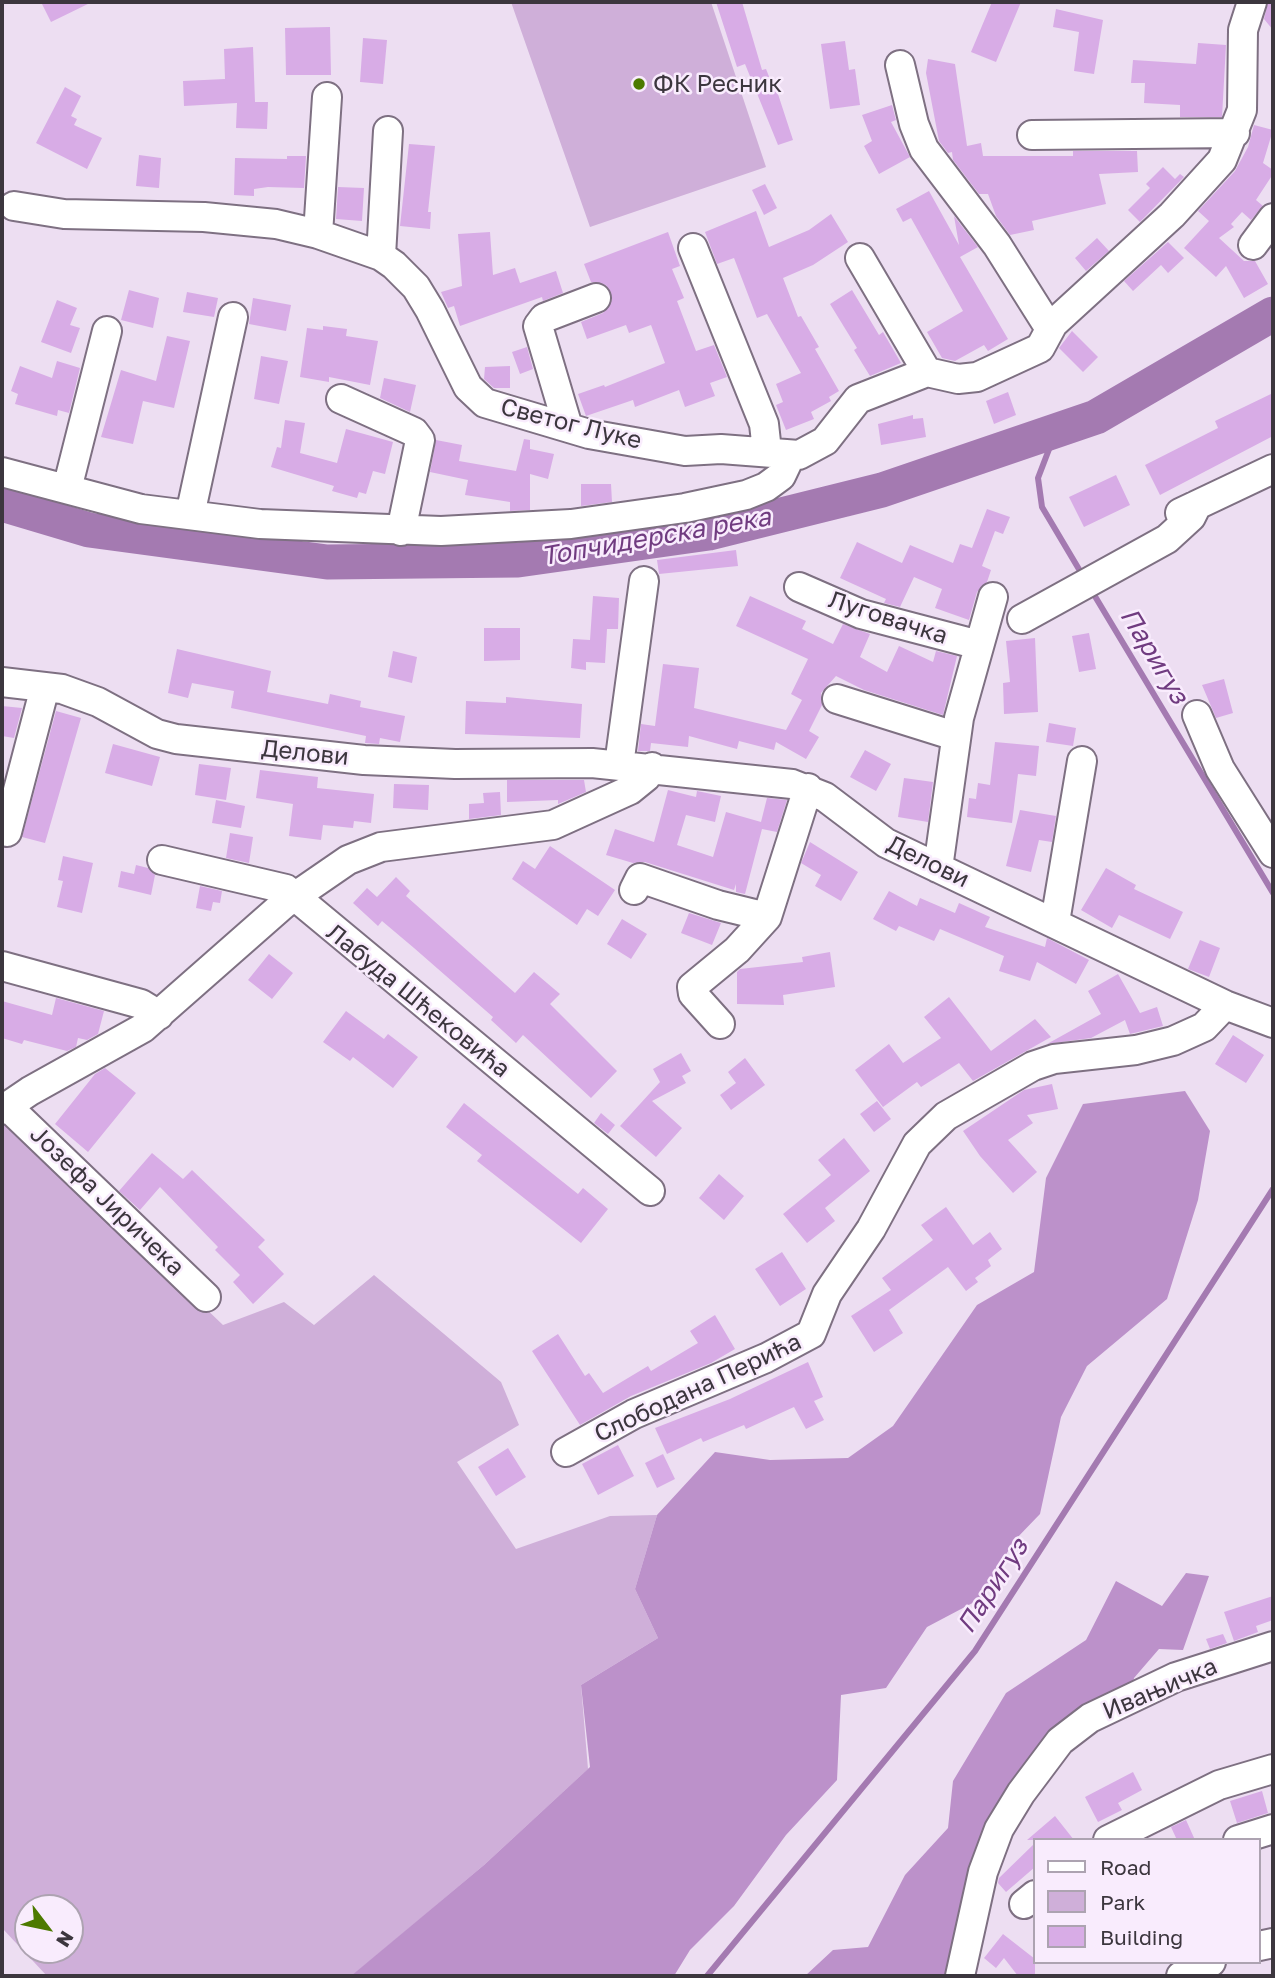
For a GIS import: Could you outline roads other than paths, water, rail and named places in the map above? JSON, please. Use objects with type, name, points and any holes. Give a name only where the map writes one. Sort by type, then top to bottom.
[{"type":"street","points":[[779,453],[808,452],[825,441],[859,399],[927,372],[958,379],[977,377],[1040,348],[1050,329],[1197,190],[1222,160],[1242,110],[1243,30],[1252,2]]},
{"type":"street","points":[[900,65],[914,124],[924,149],[997,245],[1050,329]]},
{"type":"street","points":[[318,234],[327,97]]},
{"type":"street","points":[[381,256],[388,131]]},
{"type":"street","points":[[1032,135],[1235,133]]},
{"type":"street","name":"Светог Луке","points":[[14,206],[64,214],[204,217],[276,224],[318,234],[381,256],[416,287],[468,387],[485,403],[589,434],[685,451],[722,449],[779,453]]},
{"type":"street","points":[[1253,245],[1273,218]]},
{"type":"street","points":[[2,472],[141,509],[260,524],[401,531],[506,529],[685,508],[746,495],[766,487],[780,476],[779,453],[764,424],[693,248]]},
{"type":"street","points":[[860,258],[927,372]]},
{"type":"street","points":[[568,427],[538,326],[544,318],[596,298]]},
{"type":"street","points":[[190,515],[233,317]]},
{"type":"street","points":[[67,489],[107,331]]},
{"type":"street","points":[[341,399],[379,419],[414,432],[420,440],[401,531]]},
{"type":"street","points":[[1171,517],[1273,469]]},
{"type":"street","points":[[1021,619],[1167,539],[1191,517],[1197,505]]},
{"type":"street","points":[[620,765],[643,581]]},
{"type":"street","name":"Луговачка","points":[[799,587],[861,614],[979,645]]},
{"type":"street","name":"Луговачка","points":[[938,868],[956,736],[993,597]]},
{"type":"street","name":"Делови","points":[[2,682],[62,689],[98,702],[157,734],[176,739],[364,760],[456,764],[551,762],[652,767],[761,778],[808,788],[825,797],[886,843],[1225,1005],[1273,1023]]},
{"type":"street","points":[[7,832],[45,687]]},
{"type":"street","points":[[837,699],[956,736]]},
{"type":"street","points":[[1197,715],[1220,769],[1273,853]]},
{"type":"street","points":[[1055,922],[1082,761]]},
{"type":"street","points":[[5,1108],[126,1040],[159,1015],[295,896],[348,860],[381,848],[553,825],[630,790],[646,777],[652,767]]},
{"type":"street","points":[[720,1024],[693,994],[692,986],[737,950],[767,917],[808,788]]},
{"type":"street","name":"Лабуда Шћековића","points":[[162,860],[275,885],[295,896],[313,915],[650,1191]]},
{"type":"street","points":[[634,890],[640,878],[718,905],[767,917]]},
{"type":"street","points":[[2,966],[141,1004],[159,1015]]},
{"type":"street","name":"Слободана Перића","points":[[566,1452],[634,1413],[754,1364],[811,1334],[815,1329],[816,1314],[834,1280],[871,1229],[917,1144],[946,1116],[1032,1066],[1054,1059],[1165,1044],[1204,1027],[1225,1005]]},
{"type":"street","name":"Јозефа Јиричека","points":[[5,1108],[206,1297]]},
{"type":"street","name":"Ивањичка","points":[[960,1976],[983,1872],[999,1829],[1021,1793],[1060,1741],[1090,1718],[1176,1677],[1273,1646]]},
{"type":"street","points":[[1112,1838],[1219,1785],[1273,1769]]},
{"type":"street","points":[[1244,1838],[1273,1829]]},
{"type":"street","points":[[1181,1976],[1208,1964]]},
{"type":"waterway","name":"Топчидерска река","points":[[2,504],[89,530],[327,562],[518,560],[709,533],[882,490],[1096,417],[1273,314]]},
{"type":"waterway","name":"Паригуз","points":[[1056,431],[1038,478],[1042,507],[1083,576]]},
{"type":"waterway","name":"Паригуз","points":[[1090,588],[1273,893]]},
{"type":"waterway","name":"Паригуз","points":[[707,1976],[975,1651],[1273,1189]]},
{"type":"place","name":"ФК Ресник","points":[[639,84]]}]
